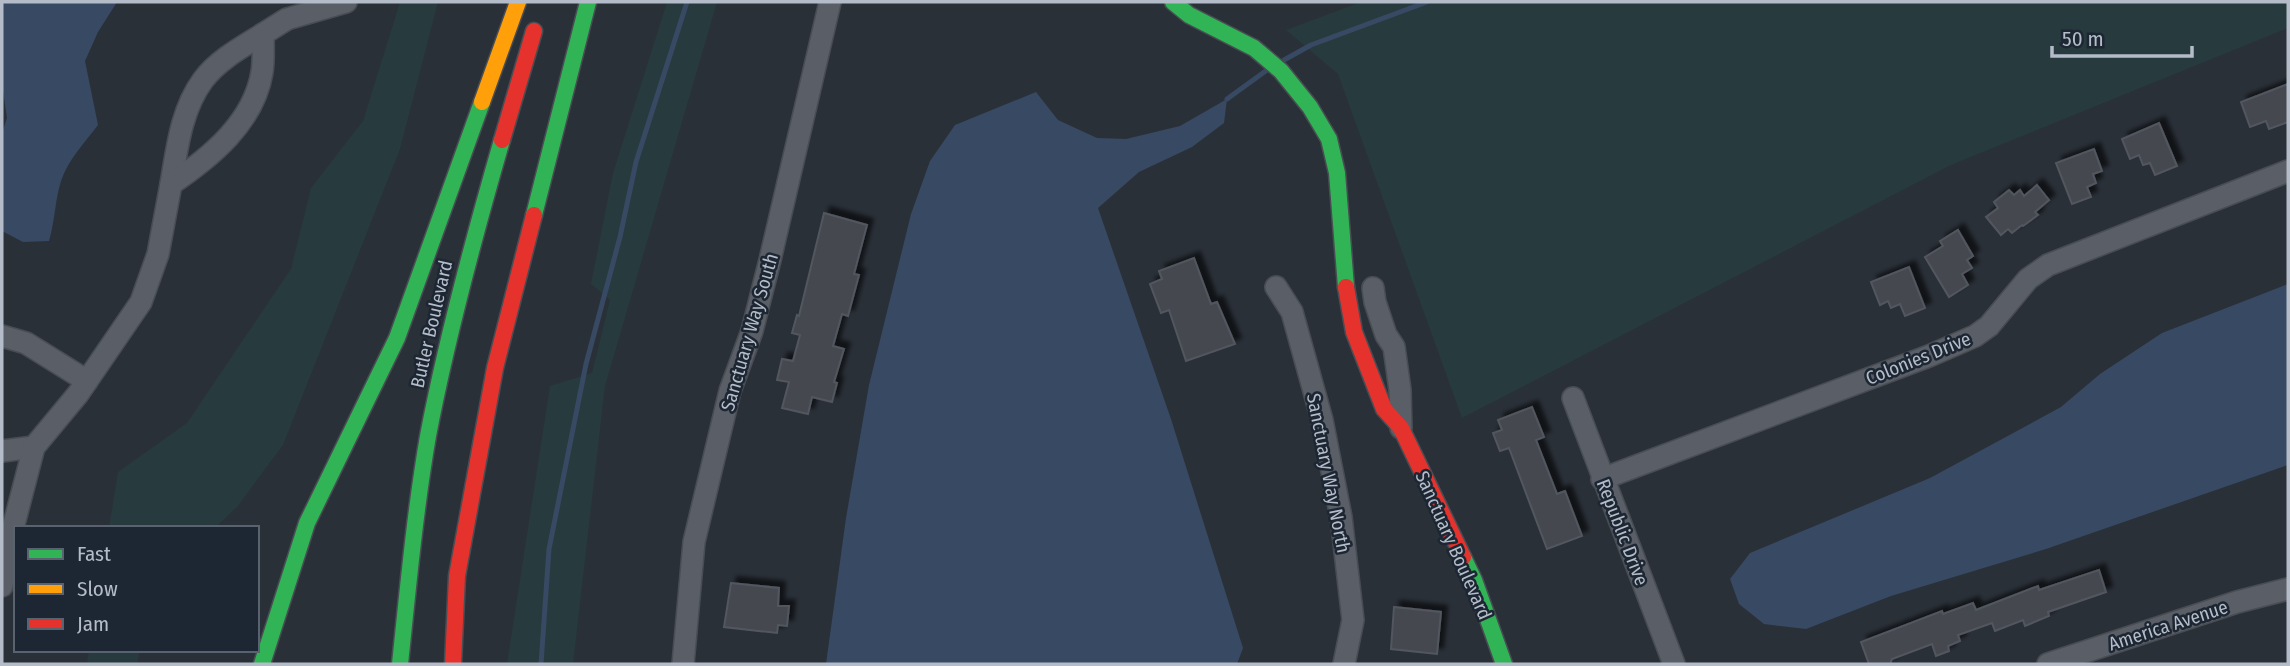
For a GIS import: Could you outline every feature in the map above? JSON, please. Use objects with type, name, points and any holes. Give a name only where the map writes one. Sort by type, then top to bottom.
[{"type":"main road","points":[[262,664],[307,523],[397,338],[518,2]]},
{"type":"main road","points":[[453,664],[457,576],[495,368],[588,2]]},
{"type":"main road","name":"Sanctuary Boulevard","points":[[1173,2],[1189,15],[1254,48],[1282,71],[1310,107],[1329,139],[1337,173],[1348,306],[1354,332],[1384,409],[1401,428],[1474,580],[1504,664]]},
{"type":"main road","name":"Butler Boulevard","points":[[400,664],[414,537],[434,407],[472,241],[538,15]]},
{"type":"main road","points":[[482,528],[495,368]]},
{"type":"street","points":[[2,586],[8,522],[34,447],[87,381],[141,302],[158,254],[180,133],[187,111],[203,80],[227,57],[287,19],[346,2]]},
{"type":"street","name":"Sanctuary Way South","points":[[683,664],[694,542],[730,391],[752,331],[767,272],[830,2]]},
{"type":"street","points":[[171,184],[205,161],[230,135],[249,108],[262,73],[263,34]]},
{"type":"street","name":"Colonies Drive","points":[[1602,479],[1929,356],[1975,336],[1989,326],[2028,279],[2048,265],[2288,171]]},
{"type":"street","name":"Sanctuary Boulevard","points":[[1346,261],[1373,289],[1386,335],[1394,349],[1400,390],[1401,428]]},
{"type":"street","name":"Sanctuary Way North","points":[[1276,287],[1292,312],[1322,420],[1341,517],[1353,620],[1344,664]]},
{"type":"street","points":[[2,337],[26,343],[87,381]]},
{"type":"street","name":"Republic Drive","points":[[1573,398],[1674,664]]},
{"type":"street","points":[[2,450],[34,447]]},
{"type":"street","name":"America Avenue","points":[[2048,664],[2237,602],[2288,589]]},
{"type":"green space","points":[[400,2],[438,2],[400,149],[283,445],[237,507],[217,526],[109,526],[118,472],[187,423],[291,269],[311,188],[363,121]]},
{"type":"green space","points":[[667,2],[717,2],[605,386],[573,664],[507,664],[550,386],[592,373],[610,300],[591,284],[613,173]]},
{"type":"green space","points":[[1361,2],[2288,2],[2288,28],[1951,165],[1462,418],[1338,74],[1286,30]]},
{"type":"green space","points":[[89,652],[140,652],[137,664],[87,664]]},
{"type":"water","points":[[2,2],[117,2],[98,32],[85,61],[98,125],[64,173],[49,241],[23,242],[2,231],[2,133],[7,118],[2,84]]},
{"type":"water","points":[[1036,92],[1058,120],[1097,138],[1126,139],[1180,126],[1227,99],[1224,123],[1192,147],[1139,172],[1098,208],[1171,419],[1243,648],[1237,664],[826,664],[846,518],[869,385],[911,214],[930,161],[955,125]]},
{"type":"water","points":[[2288,284],[2288,465],[2046,549],[1891,596],[1806,629],[1764,624],[1739,604],[1730,579],[1750,553],[1930,478],[2061,407],[2100,374],[2162,333]]},
{"type":"building","points":[[2288,84],[2288,122],[2269,129],[2266,121],[2250,127],[2241,102]]},
{"type":"building","points":[[2159,123],[2177,166],[2155,175],[2150,163],[2143,165],[2139,155],[2130,159],[2122,139]]},
{"type":"building","points":[[2094,149],[2102,171],[2093,174],[2096,183],[2087,187],[2091,197],[2072,204],[2056,163]]},
{"type":"building","points":[[2037,185],[2049,200],[2035,212],[2038,215],[2023,226],[2012,233],[2008,229],[2001,235],[1986,217],[1998,208],[1994,202],[2009,190],[2014,195],[2020,190],[2024,196]]},
{"type":"building","points":[[824,213],[867,225],[854,274],[859,275],[848,316],[842,314],[833,346],[844,349],[834,382],[837,383],[832,402],[812,397],[808,414],[782,408],[789,382],[777,380],[782,359],[793,361],[800,335],[792,333],[797,315],[799,316]]},
{"type":"building","points":[[1958,230],[1973,256],[1967,260],[1972,268],[1962,274],[1968,285],[1949,297],[1925,257],[1943,246],[1940,241]]},
{"type":"building","points":[[1194,258],[1211,304],[1217,302],[1235,344],[1186,361],[1169,310],[1161,313],[1150,284],[1162,279],[1159,271]]},
{"type":"building","points":[[1909,267],[1925,308],[1905,316],[1900,304],[1891,308],[1888,301],[1880,305],[1871,282]]},
{"type":"building","points":[[1532,407],[1544,437],[1536,440],[1557,494],[1565,491],[1582,536],[1547,549],[1509,448],[1500,451],[1493,433],[1502,430],[1498,420]]},
{"type":"building","points":[[2099,570],[2106,592],[2048,612],[2049,616],[2025,626],[2023,620],[1995,631],[1992,623],[1958,635],[1960,641],[1948,646],[1949,651],[1936,656],[1932,644],[1892,659],[1890,664],[1869,664],[1861,642],[1942,611],[1943,614],[1973,603],[1976,610],[2038,586],[2039,590]]},
{"type":"building","points":[[731,583],[779,588],[778,606],[789,606],[787,626],[778,625],[777,633],[724,627]]},
{"type":"building","points":[[1394,607],[1441,612],[1437,654],[1391,649]]},
{"type":"waterway","points":[[541,664],[549,549],[586,364],[620,237],[636,162],[687,2]]},
{"type":"waterway","points":[[1284,60],[1311,45],[1427,2]]},
{"type":"waterway","points":[[1227,99],[1267,70]]},
{"type":"traffic: fast","points":[[534,215],[588,2]]},
{"type":"traffic: fast","points":[[1173,2],[1189,15],[1254,48],[1281,71],[1310,107],[1329,139],[1337,173],[1346,287]]},
{"type":"traffic: fast","points":[[262,664],[307,523],[397,338],[482,102]]},
{"type":"traffic: fast","points":[[400,664],[428,436],[462,287],[502,140]]},
{"type":"traffic: fast","points":[[1463,557],[1504,664]]},
{"type":"traffic: slow","points":[[482,102],[518,2]]},
{"type":"traffic: jam","points":[[502,140],[534,31]]},
{"type":"traffic: jam","points":[[453,664],[457,576],[495,368],[534,215]]},
{"type":"traffic: jam","points":[[1346,287],[1354,332],[1384,409],[1401,428],[1463,557]]}]
